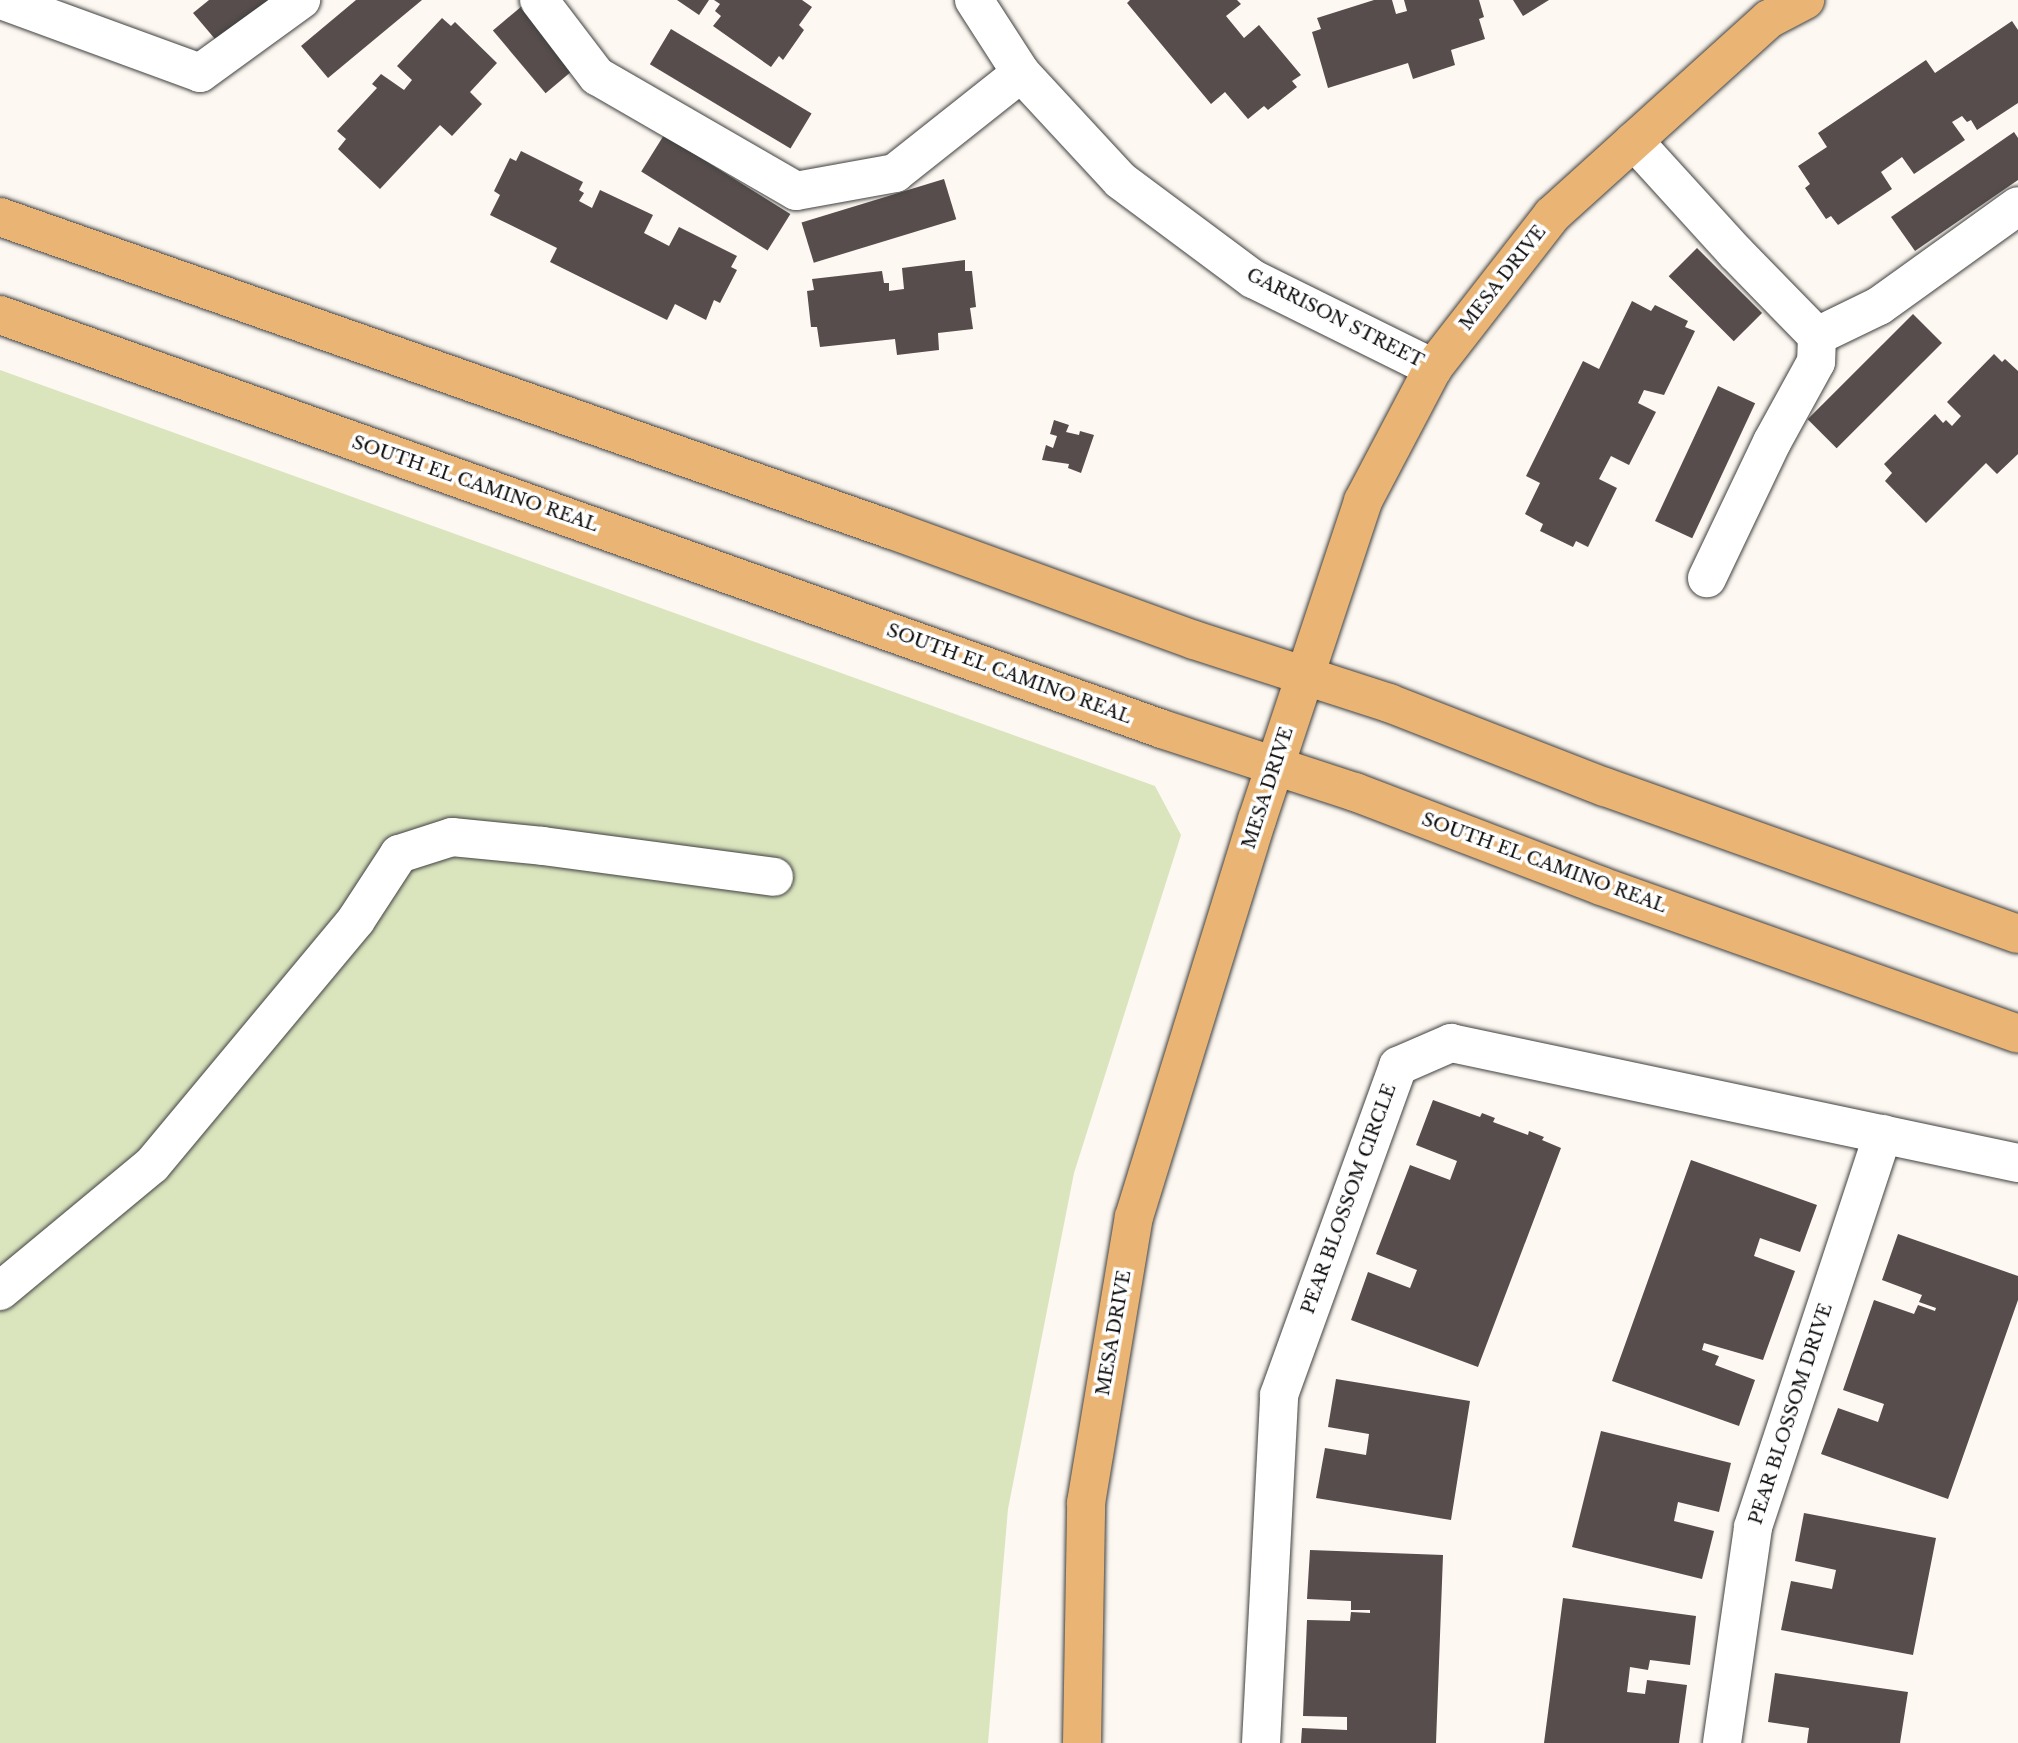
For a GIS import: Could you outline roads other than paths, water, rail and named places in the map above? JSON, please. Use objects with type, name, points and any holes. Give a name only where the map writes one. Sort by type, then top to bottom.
[{"type":"main road","name":"MESA DRIVE","points":[[1082,1743],[1086,1503],[1134,1217],[1276,765],[1363,501],[1433,368],[1552,215],[1769,19],[1805,0]]},
{"type":"main road","points":[[0,217],[892,530],[1194,640],[1389,703],[1605,787],[2018,934]]},
{"type":"main road","name":"SOUTH EL CAMINO REAL","points":[[0,315],[1162,729],[1276,765],[1614,890],[2018,1034]]},
{"type":"street","points":[[1,0],[200,73],[302,0]]},
{"type":"street","points":[[539,0],[597,76],[796,191],[895,173],[1021,73]]},
{"type":"street","name":"GARRISON STREET","points":[[974,0],[1021,73],[1120,180],[1253,279],[1433,368]]},
{"type":"street","points":[[1634,141],[1736,253],[1817,336],[1816,362],[1772,442],[1707,578]]},
{"type":"street","points":[[1817,336],[1879,306],[2018,206]]},
{"type":"street","points":[[0,1291],[152,1165],[356,920],[399,854],[452,838],[543,846],[774,877]]},
{"type":"street","name":"PEAR BLOSSOM CIRCLE","points":[[1261,1743],[1279,1395],[1398,1066],[1451,1043],[2018,1163]]},
{"type":"street","name":"PEAR BLOSSOM DRIVE","points":[[1722,1743],[1753,1528],[1883,1134]]}]
